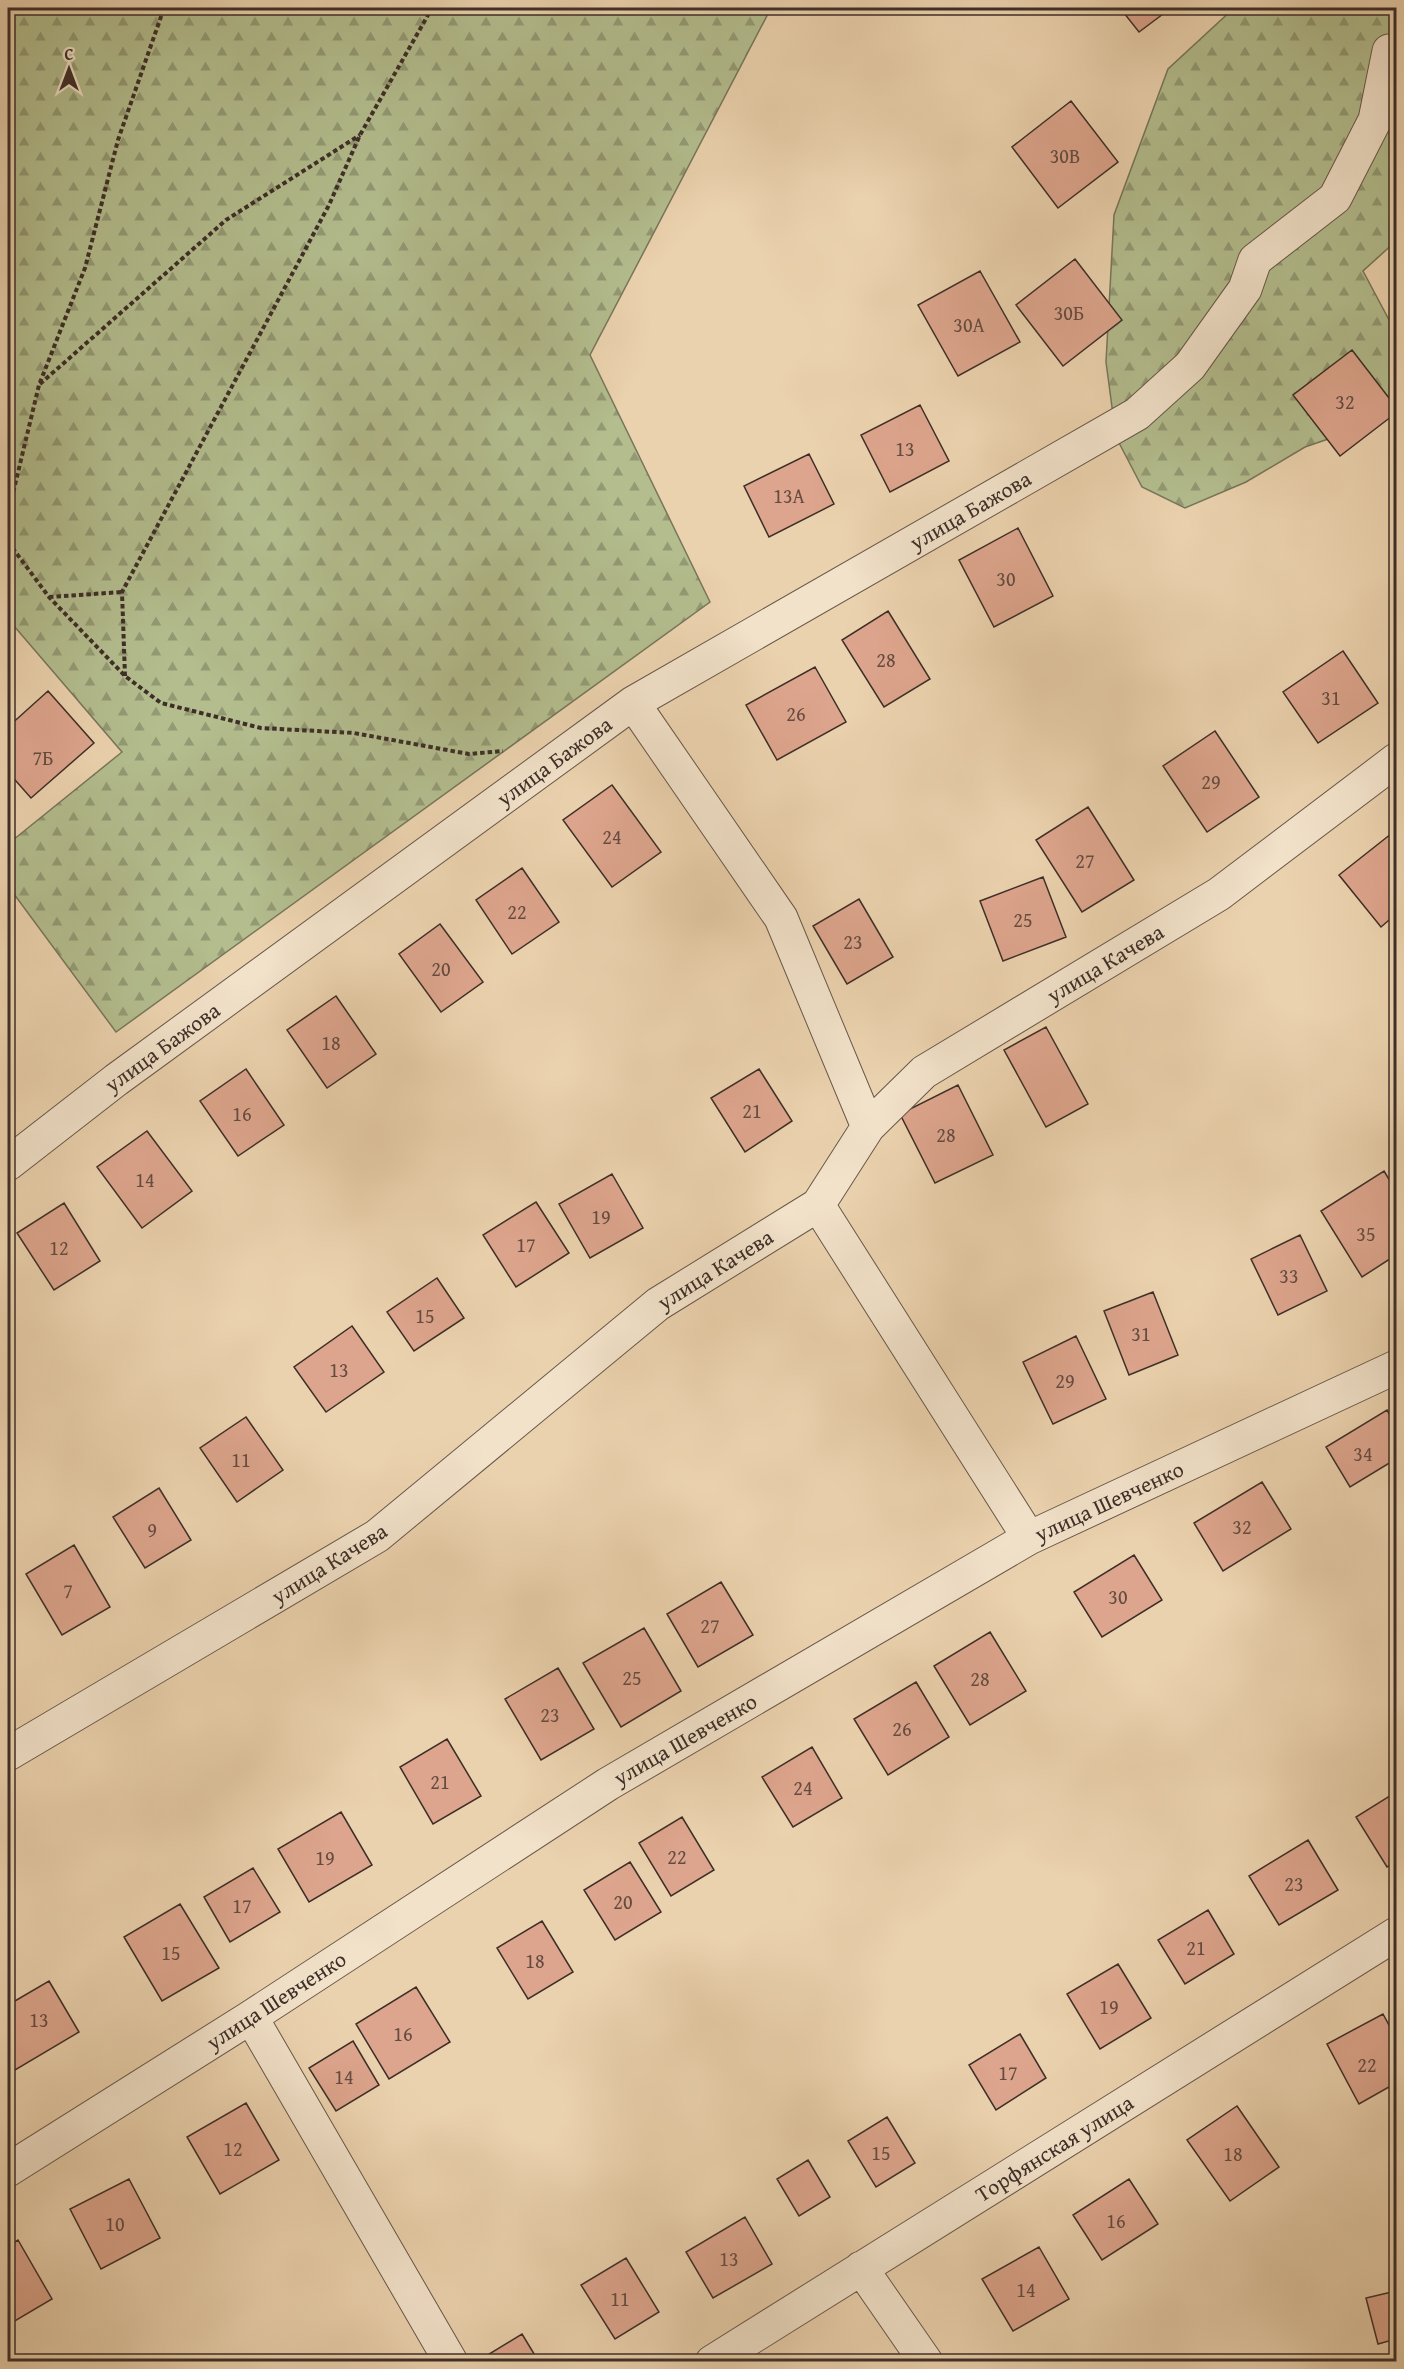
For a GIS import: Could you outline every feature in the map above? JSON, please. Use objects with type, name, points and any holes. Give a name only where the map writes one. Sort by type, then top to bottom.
[{"type":"street","name":"улица Бажова","points":[[8,1164],[116,1080],[633,703],[1137,414],[1190,366],[1245,289],[1255,260],[1335,198],[1376,120],[1389,51]]},
{"type":"street","points":[[633,703],[781,918],[868,1127]]},
{"type":"street","name":"улица Качева","points":[[8,1754],[377,1536],[658,1304],[819,1205],[868,1127],[924,1072],[1219,894],[1396,760]]},
{"type":"street","points":[[819,1205],[1029,1538]]},
{"type":"street","name":"улица Шевченко","points":[[8,2170],[251,2017],[608,1784],[1029,1538],[1396,1367]]},
{"type":"street","name":"Торфянская улица","points":[[712,2361],[1396,1934]]},
{"type":"street","points":[[251,2017],[451,2361]]},
{"type":"street","points":[[861,2268],[926,2361]]},
{"type":"path","points":[[8,514],[39,385],[85,268],[118,141],[164,8]]},
{"type":"path","points":[[125,676],[122,592],[329,205],[360,135],[432,8]]},
{"type":"path","points":[[39,385],[226,220],[360,135]]},
{"type":"path","points":[[8,542],[49,597],[125,676],[161,703],[261,728],[354,733],[470,753],[504,751]]},
{"type":"path","points":[[49,597],[122,592]]},
{"type":"green space","points":[[8,8],[771,8],[590,355],[710,602],[116,1032],[8,886],[8,844],[122,752],[8,619]]},
{"type":"green space","points":[[1234,8],[1396,8],[1396,241],[1363,271],[1396,333],[1396,412],[1392,417],[1305,447],[1246,482],[1185,508],[1142,487],[1116,437],[1106,362],[1114,215],[1168,69]]},
{"type":"building","points":[[1120,8],[1171,8],[1139,32]]},
{"type":"building","points":[[1071,101],[1118,162],[1058,208],[1012,147]]},
{"type":"building","points":[[1075,259],[1122,320],[1063,366],[1016,305]]},
{"type":"building","points":[[980,271],[1020,342],[958,376],[918,305]]},
{"type":"building","points":[[1352,350],[1396,407],[1396,413],[1340,456],[1293,395]]},
{"type":"building","points":[[920,405],[949,461],[890,492],[861,435]]},
{"type":"building","points":[[809,454],[834,504],[769,537],[744,486]]},
{"type":"building","points":[[1018,528],[1053,596],[994,627],[959,560]]},
{"type":"building","points":[[888,611],[930,679],[884,707],[842,640]]},
{"type":"building","points":[[1343,651],[1378,703],[1318,743],[1283,692]]},
{"type":"building","points":[[815,667],[846,722],[777,760],[746,705]]},
{"type":"building","points":[[48,691],[94,743],[31,798],[8,772],[8,727]]},
{"type":"building","points":[[1215,731],[1259,797],[1207,832],[1163,766]]},
{"type":"building","points":[[612,785],[661,852],[612,887],[563,820]]},
{"type":"building","points":[[1088,807],[1134,880],[1082,912],[1036,840]]},
{"type":"building","points":[[1396,830],[1396,914],[1381,927],[1339,875]]},
{"type":"building","points":[[522,868],[559,922],[512,954],[476,900]]},
{"type":"building","points":[[1043,877],[1066,937],[1003,961],[980,901]]},
{"type":"building","points":[[859,899],[893,957],[847,984],[813,926]]},
{"type":"building","points":[[440,924],[483,982],[441,1012],[399,954]]},
{"type":"building","points":[[336,996],[376,1054],[327,1088],[287,1030]]},
{"type":"building","points":[[1046,1027],[1088,1104],[1046,1127],[1004,1050]]},
{"type":"building","points":[[246,1069],[284,1125],[238,1156],[200,1101]]},
{"type":"building","points":[[759,1069],[792,1121],[745,1152],[711,1098]]},
{"type":"building","points":[[958,1085],[993,1155],[935,1183],[900,1114]]},
{"type":"building","points":[[147,1131],[192,1191],[142,1228],[97,1167]]},
{"type":"building","points":[[1384,1171],[1396,1191],[1396,1255],[1362,1277],[1321,1211]]},
{"type":"building","points":[[612,1174],[643,1228],[590,1258],[559,1204]]},
{"type":"building","points":[[536,1202],[569,1253],[516,1287],[483,1235]]},
{"type":"building","points":[[64,1203],[100,1261],[54,1290],[17,1233]]},
{"type":"building","points":[[1300,1235],[1327,1291],[1278,1315],[1251,1259]]},
{"type":"building","points":[[437,1278],[464,1318],[414,1351],[387,1312]]},
{"type":"building","points":[[1153,1292],[1178,1355],[1129,1375],[1104,1311]]},
{"type":"building","points":[[352,1326],[384,1372],[326,1412],[294,1367]]},
{"type":"building","points":[[1076,1336],[1106,1399],[1053,1424],[1023,1362]]},
{"type":"building","points":[[1387,1410],[1396,1425],[1396,1459],[1350,1487],[1326,1447]]},
{"type":"building","points":[[246,1417],[283,1470],[237,1502],[200,1448]]},
{"type":"building","points":[[1262,1482],[1291,1529],[1223,1571],[1194,1523]]},
{"type":"building","points":[[159,1488],[191,1540],[145,1568],[113,1517]]},
{"type":"building","points":[[74,1545],[110,1607],[62,1635],[26,1574]]},
{"type":"building","points":[[1134,1555],[1162,1600],[1102,1637],[1074,1592]]},
{"type":"building","points":[[721,1582],[753,1635],[698,1667],[667,1614]]},
{"type":"building","points":[[644,1628],[681,1691],[621,1727],[583,1663]]},
{"type":"building","points":[[990,1632],[1026,1691],[970,1725],[934,1666]]},
{"type":"building","points":[[558,1668],[594,1729],[541,1760],[505,1699]]},
{"type":"building","points":[[916,1682],[949,1737],[888,1775],[854,1719]]},
{"type":"building","points":[[447,1739],[481,1796],[433,1824],[400,1767]]},
{"type":"building","points":[[812,1747],[842,1798],[793,1827],[762,1777]]},
{"type":"building","points":[[1396,1792],[1396,1862],[1387,1867],[1356,1817]]},
{"type":"building","points":[[341,1812],[372,1865],[309,1902],[278,1849]]},
{"type":"building","points":[[682,1817],[714,1870],[671,1896],[639,1843]]},
{"type":"building","points":[[1308,1840],[1338,1890],[1279,1925],[1249,1876]]},
{"type":"building","points":[[630,1862],[661,1912],[615,1940],[584,1890]]},
{"type":"building","points":[[253,1868],[280,1912],[230,1942],[204,1897]]},
{"type":"building","points":[[180,1904],[219,1968],[162,2001],[124,1937]]},
{"type":"building","points":[[1208,1910],[1234,1954],[1185,1984],[1158,1940]]},
{"type":"building","points":[[542,1921],[573,1972],[528,1999],[497,1948]]},
{"type":"building","points":[[1118,1964],[1151,2018],[1100,2049],[1067,1994]]},
{"type":"building","points":[[49,1981],[79,2032],[10,2073],[8,2069],[8,2005]]},
{"type":"building","points":[[416,1987],[450,2042],[389,2079],[356,2024]]},
{"type":"building","points":[[1383,2014],[1396,2038],[1396,2083],[1359,2104],[1327,2044]]},
{"type":"building","points":[[1020,2034],[1046,2078],[996,2110],[969,2065]]},
{"type":"building","points":[[353,2041],[379,2085],[336,2111],[309,2068]]},
{"type":"building","points":[[246,2103],[279,2160],[220,2194],[187,2137]]},
{"type":"building","points":[[1237,2106],[1279,2167],[1230,2201],[1187,2140]]},
{"type":"building","points":[[887,2117],[915,2163],[876,2187],[848,2141]]},
{"type":"building","points":[[808,2160],[830,2197],[799,2216],[777,2179]]},
{"type":"building","points":[[129,2179],[160,2238],[101,2269],[70,2209]]},
{"type":"building","points":[[1129,2179],[1158,2224],[1102,2260],[1073,2215]]},
{"type":"building","points":[[745,2217],[772,2264],[713,2298],[686,2252]]},
{"type":"building","points":[[18,2240],[52,2299],[8,2325],[8,2246]]},
{"type":"building","points":[[1039,2247],[1069,2299],[1013,2331],[982,2279]]},
{"type":"building","points":[[626,2258],[659,2312],[615,2339],[581,2285]]},
{"type":"building","points":[[1396,2291],[1396,2339],[1378,2344],[1366,2298]]},
{"type":"building","points":[[522,2334],[539,2362],[476,2362]]}]
